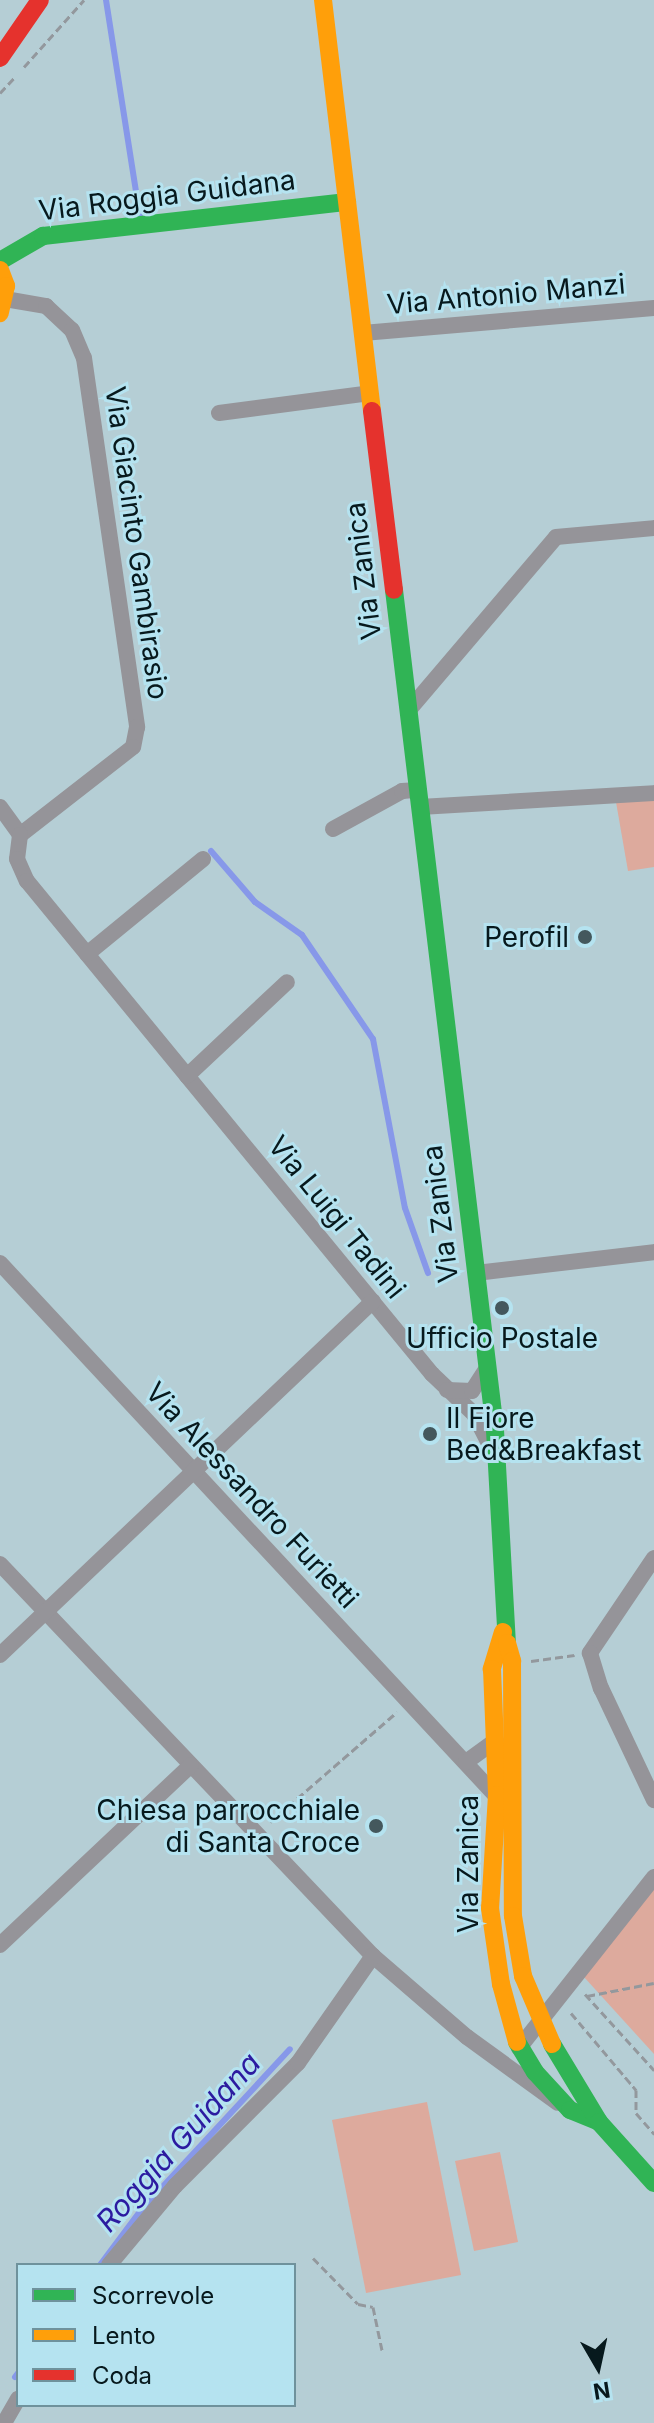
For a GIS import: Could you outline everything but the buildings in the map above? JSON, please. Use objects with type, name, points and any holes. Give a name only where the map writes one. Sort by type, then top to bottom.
[{"type":"main road","points":[[0,27],[23,0]]},
{"type":"main road","points":[[0,58],[40,0]]},
{"type":"main road","name":"Via Zanica","points":[[323,0],[487,1368],[496,1462],[503,1632],[512,1661],[513,1916],[523,1976],[539,2023],[599,2122]]},
{"type":"main road","name":"Via Roggia Guidana","points":[[0,261],[43,236],[132,230],[347,202]]},
{"type":"main road","points":[[0,270],[3,306]]},
{"type":"main road","name":"Via Zanica","points":[[503,1632],[492,1669],[496,1740],[490,1777],[497,1795],[490,1908],[501,1984],[519,2048]]},
{"type":"main road","points":[[519,2048],[570,2110],[599,2122],[654,2183]]},
{"type":"street","name":"Via Giacinto Gambirasio","points":[[3,306],[46,306],[72,330],[84,358],[137,727],[133,747],[20,835]]},
{"type":"street","name":"Via Antonio Manzi","points":[[363,333],[654,308]]},
{"type":"street","points":[[219,413],[370,393]]},
{"type":"street","points":[[408,711],[556,537],[654,528]]},
{"type":"street","points":[[333,829],[402,791],[419,798],[654,793]]},
{"type":"street","points":[[0,807],[20,835]]},
{"type":"street","name":"Via Luigi Tadini","points":[[20,835],[17,859],[27,881],[447,1390],[482,1425],[496,1462]]},
{"type":"street","points":[[87,954],[203,859]]},
{"type":"street","points":[[187,1076],[287,982]]},
{"type":"street","points":[[476,1273],[654,1252]]},
{"type":"street","name":"Via Alessandro Furietti","points":[[0,1263],[466,1762],[490,1777]]},
{"type":"street","points":[[0,1655],[373,1301]]},
{"type":"street","points":[[447,1390],[472,1391],[487,1368]]},
{"type":"street","points":[[654,1558],[590,1653],[601,1688],[654,1800]]},
{"type":"street","points":[[0,1564],[373,1956],[536,2091],[570,2110]]},
{"type":"street","points":[[466,1762],[496,1740]]},
{"type":"street","points":[[490,1777],[513,1763]]},
{"type":"street","points":[[0,1945],[191,1765]]},
{"type":"street","points":[[497,1795],[511,1826]]},
{"type":"street","points":[[519,2048],[654,1877]]},
{"type":"street","points":[[111,2263],[175,2186],[298,2063],[373,1956]]},
{"type":"street","points":[[4,2423],[16,2402]]},
{"type":"path","points":[[0,93],[84,0]]},
{"type":"path","points":[[512,1661],[590,1653]]},
{"type":"path","points":[[257,1834],[409,1701]]},
{"type":"path","points":[[574,1978],[654,2070]]},
{"type":"path","points":[[587,1996],[654,1983]]},
{"type":"path","points":[[559,1997],[636,2090],[636,2113],[654,2134]]},
{"type":"path","points":[[313,2258],[358,2304],[373,2307],[382,2350]]},
{"type":"shaded area","points":[[654,798],[654,867],[628,871],[616,802]]},
{"type":"shaded area","points":[[654,1888],[654,2054],[584,1977]]},
{"type":"shaded area","points":[[427,2102],[461,2275],[366,2293],[332,2120]]},
{"type":"shaded area","points":[[500,2152],[518,2242],[474,2251],[455,2161]]},
{"type":"waterway","name":"Roggia Guidana","points":[[106,0],[141,223]]},
{"type":"waterway","name":"Roggia Guidana","points":[[211,851],[255,902],[302,935],[373,1039],[405,1208],[428,1273]]},
{"type":"waterway","name":"Roggia Guidana","points":[[101,2263],[141,2210],[290,2049]]},
{"type":"traffic: fast","points":[[0,261],[43,236],[347,202]]},
{"type":"traffic: fast","points":[[394,590],[495,1430],[507,1643]]},
{"type":"traffic: fast","points":[[517,2042],[535,2072],[570,2110],[599,2122]]},
{"type":"traffic: fast","points":[[552,2044],[599,2122],[654,2183]]},
{"type":"traffic: slow","points":[[323,0],[372,411]]},
{"type":"traffic: slow","points":[[0,270],[6,286],[0,313]]},
{"type":"traffic: slow","points":[[503,1632],[492,1669],[497,1795],[490,1908],[501,1984],[517,2042]]},
{"type":"traffic: slow","points":[[507,1643],[512,1661],[513,1916],[523,1976],[552,2044]]},
{"type":"traffic: jam","points":[[0,58],[40,0]]},
{"type":"traffic: jam","points":[[372,411],[394,590]]},
{"type":"place","name":"Perofil","points":[[585,937]]},
{"type":"place","name":"Ufficio Postale","points":[[502,1308]]},
{"type":"place","name":"Il Fiore Bed&Breakfast","points":[[430,1434]]},
{"type":"place","name":"Chiesa parrocchiale di Santa Croce","points":[[376,1826]]}]
